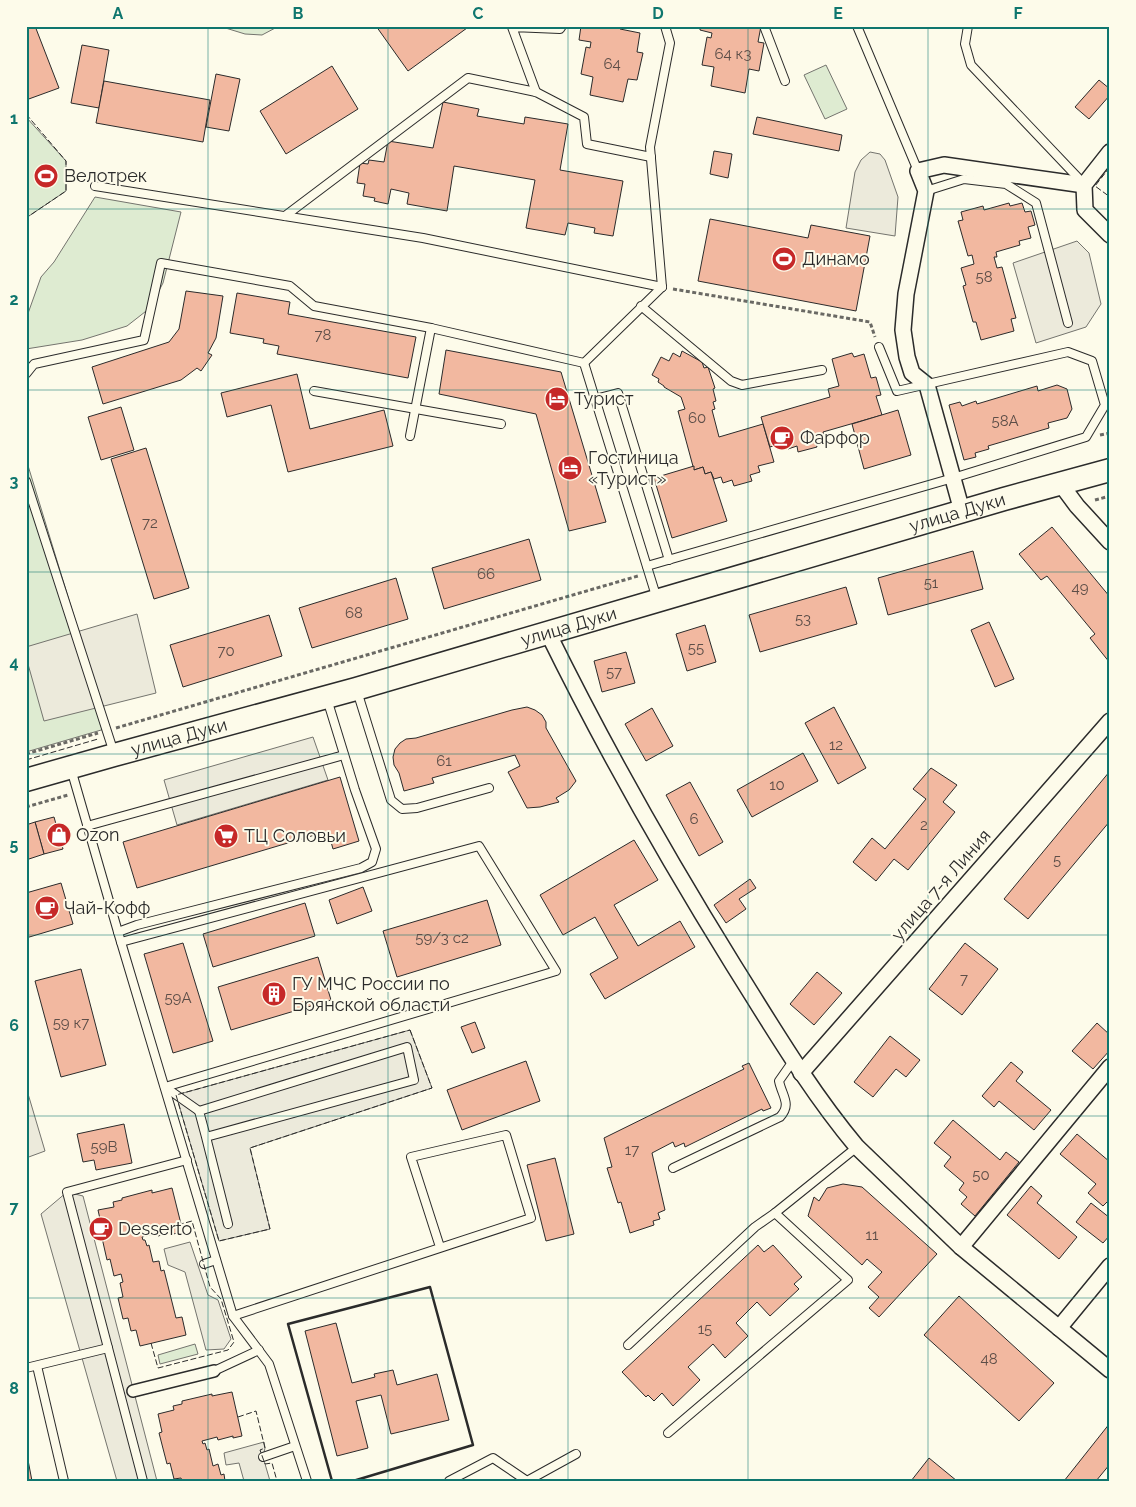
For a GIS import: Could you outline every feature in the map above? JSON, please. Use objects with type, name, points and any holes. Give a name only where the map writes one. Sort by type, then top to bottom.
[{"type":"main road","name":"улица Дуки","points":[[26,780],[356,689],[962,511],[1110,470]]},
{"type":"street","points":[[1106,228],[1085,210],[1084,185],[1110,152]]},
{"type":"street","points":[[962,511],[927,384],[912,374],[906,357],[903,330],[906,294],[926,191],[918,170],[944,165],[1084,185]]},
{"type":"street","points":[[1060,483],[1077,506],[1110,542]]},
{"type":"street","points":[[548,633],[572,681],[677,873],[797,1067],[857,1147],[961,1247],[1110,1370]]},
{"type":"street","name":"улица 7-я Линия","points":[[797,1067],[1110,721]]},
{"type":"street","points":[[961,1247],[1110,1067]]},
{"type":"street","points":[[1058,1328],[1110,1266]]},
{"type":"street","points":[[133,1391],[214,1371]]},
{"type":"lane","points":[[536,92],[511,27],[560,29],[562,26]]},
{"type":"lane","points":[[662,287],[650,147],[670,43],[665,26]]},
{"type":"lane","points":[[764,26],[785,81]]},
{"type":"lane","points":[[857,26],[918,170]]},
{"type":"lane","points":[[968,26],[965,44],[971,65],[1084,185]]},
{"type":"lane","points":[[285,216],[468,78],[536,92],[584,118],[587,144],[651,157]]},
{"type":"lane","points":[[926,191],[964,180],[1006,184],[1036,203],[1068,323]]},
{"type":"lane","points":[[95,186],[423,238],[662,287]]},
{"type":"lane","points":[[26,374],[34,364],[144,340],[161,263],[290,286],[314,306],[432,328],[584,363]]},
{"type":"lane","points":[[584,363],[662,287]]},
{"type":"lane","points":[[641,306],[731,381],[742,385],[822,370]]},
{"type":"lane","points":[[410,436],[432,328]]},
{"type":"lane","points":[[648,570],[669,560],[953,478],[1086,437],[1105,405],[1092,361],[1068,352],[897,391],[879,348]]},
{"type":"lane","points":[[584,363],[657,601]]},
{"type":"lane","points":[[314,390],[501,424]]},
{"type":"lane","points":[[595,399],[618,393],[669,560]]},
{"type":"lane","points":[[27,485],[114,755]]},
{"type":"lane","points":[[356,689],[391,800],[402,809],[417,808],[489,788]]},
{"type":"lane","points":[[118,932],[137,925],[361,868],[372,862],[376,849],[326,697]]},
{"type":"lane","points":[[87,826],[344,755]]},
{"type":"lane","points":[[70,767],[233,1316],[269,1364],[307,1481]]},
{"type":"lane","points":[[121,942],[479,846],[556,971],[165,1087]]},
{"type":"lane","points":[[199,1110],[407,1047],[414,1080],[206,1137]]},
{"type":"lane","points":[[673,1168],[780,1117],[787,1105],[779,1081],[781,1075],[797,1067]]},
{"type":"lane","points":[[165,1087],[199,1110],[228,1224]]},
{"type":"lane","points":[[233,1316],[531,1218],[506,1135],[410,1157],[440,1247]]},
{"type":"lane","points":[[628,1344],[755,1227],[857,1147]]},
{"type":"lane","points":[[143,1481],[67,1192],[187,1160]]},
{"type":"lane","points":[[668,1433],[848,1280],[775,1213]]},
{"type":"lane","points":[[204,1264],[216,1260]]},
{"type":"lane","points":[[26,1368],[108,1348]]},
{"type":"lane","points":[[214,1371],[259,1350]]},
{"type":"lane","points":[[37,1366],[64,1481]]},
{"type":"lane","points":[[263,1457],[295,1446]]},
{"type":"lane","points":[[449,1481],[493,1458],[526,1481],[576,1454]]},
{"type":"path","points":[[662,287],[870,322],[879,348]]},
{"type":"path","points":[[1095,500],[1110,496]]},
{"type":"path","points":[[26,754],[648,570]]},
{"type":"path","points":[[26,807],[78,792]]},
{"type":"green space","points":[[219,26],[279,26],[262,35],[245,34]]},
{"type":"green space","points":[[826,65],[847,109],[825,119],[804,75]]},
{"type":"green space","name":"Велотрек","points":[[26,117],[66,161],[66,191],[26,218]]},
{"type":"green space","points":[[95,197],[181,212],[163,283],[150,308],[127,326],[82,340],[26,349],[26,319],[41,277],[54,262]]},
{"type":"green space","points":[[26,459],[108,728],[26,752]]},
{"type":"green space","points":[[195,1344],[198,1354],[160,1364],[158,1355]]},
{"type":"shaded area","points":[[870,152],[880,154],[885,160],[898,197],[895,236],[846,228],[855,172],[861,160]]},
{"type":"shaded area","points":[[1077,241],[1089,253],[1101,304],[1086,327],[1036,343],[1013,263]]},
{"type":"shaded area","points":[[137,614],[156,693],[44,721],[26,657],[26,647]]},
{"type":"shaded area","points":[[313,737],[328,780],[177,825],[164,780]]},
{"type":"shaded area","points":[[410,1030],[432,1088],[250,1148],[270,1229],[219,1241],[176,1095]]},
{"type":"shaded area","points":[[26,1087],[45,1151],[26,1158]]},
{"type":"shaded area","points":[[67,1192],[83,1196],[157,1481],[117,1481],[41,1214]]},
{"type":"shaded area","points":[[190,1242],[208,1295],[218,1300],[231,1339],[224,1349],[206,1350],[185,1272],[168,1265],[164,1249]]},
{"type":"shaded area","points":[[264,1442],[263,1457],[270,1481],[244,1481],[239,1463],[226,1465],[224,1453]]},
{"type":"building","points":[[26,26],[35,26],[59,88],[26,100]]},
{"type":"building","points":[[376,26],[466,26],[467,28],[408,71]]},
{"type":"building","points":[[581,26],[620,26],[620,29],[640,33],[637,52],[643,53],[637,80],[628,79],[623,102],[590,95],[593,77],[581,74],[586,47],[590,48],[591,42],[579,40]]},
{"type":"building","points":[[700,26],[761,26],[758,42],[764,43],[759,71],[749,69],[745,93],[711,86],[714,67],[702,65],[707,37],[711,38],[712,33],[700,30]]},
{"type":"building","points":[[82,45],[109,50],[99,108],[71,103]]},
{"type":"building","points":[[332,66],[358,109],[286,154],[260,111]]},
{"type":"building","points":[[216,74],[240,79],[229,131],[206,127]]},
{"type":"building","points":[[1099,80],[1110,89],[1110,95],[1089,119],[1075,107]]},
{"type":"building","points":[[104,81],[210,100],[203,142],[96,123]]},
{"type":"building","points":[[443,102],[479,109],[477,116],[524,124],[525,117],[568,124],[560,170],[623,181],[613,236],[594,233],[595,228],[568,223],[565,235],[526,228],[535,180],[454,166],[447,211],[407,204],[409,193],[391,189],[388,204],[374,201],[375,198],[363,196],[365,184],[357,183],[360,163],[368,164],[369,160],[384,162],[388,141],[433,148]]},
{"type":"building","points":[[757,117],[842,135],[839,151],[753,134]]},
{"type":"building","points":[[714,151],[732,154],[728,178],[710,174]]},
{"type":"building","points":[[1009,203],[1010,206],[1022,203],[1025,212],[1031,211],[1035,225],[1028,227],[1031,238],[1019,241],[1020,245],[996,252],[997,257],[994,257],[997,268],[1002,267],[1016,318],[1011,319],[1014,331],[981,340],[976,322],[973,322],[963,286],[966,285],[961,268],[974,264],[972,255],[968,256],[958,221],[963,220],[961,212],[983,206],[984,210]]},
{"type":"building","name":"Динамо","points":[[710,219],[808,238],[811,225],[870,236],[856,311],[698,281]]},
{"type":"building","points":[[186,291],[223,296],[216,338],[208,353],[212,355],[201,371],[197,368],[181,380],[103,404],[92,367],[169,342],[179,329]]},
{"type":"building","points":[[237,293],[290,302],[288,314],[416,337],[408,378],[277,354],[279,346],[263,343],[264,339],[230,333]]},
{"type":"building","name":"Гостиница «Турист»","points":[[446,350],[561,372],[606,522],[569,531],[536,414],[439,394]]},
{"type":"building","points":[[682,351],[702,362],[704,368],[708,367],[715,388],[713,389],[716,401],[713,402],[715,409],[712,410],[719,437],[763,424],[774,462],[758,466],[760,472],[750,475],[752,481],[734,486],[732,480],[723,483],[721,477],[714,479],[711,472],[705,474],[703,467],[694,470],[678,411],[685,409],[681,397],[664,387],[658,382],[659,379],[652,375],[661,357],[669,361],[673,353],[680,357]]},
{"type":"building","points":[[852,353],[854,357],[864,354],[871,378],[876,377],[881,395],[876,396],[882,415],[823,432],[825,438],[815,441],[817,447],[798,452],[797,446],[788,449],[786,442],[770,447],[761,417],[830,397],[828,389],[839,386],[832,359]]},
{"type":"building","points":[[297,374],[310,429],[384,410],[393,446],[288,472],[271,405],[227,417],[221,393]]},
{"type":"building","points":[[1057,385],[1067,389],[1072,409],[1067,418],[1048,423],[1049,428],[988,446],[989,449],[975,453],[976,457],[964,460],[949,405],[960,402],[962,406],[976,401],[977,404],[1037,386],[1038,391]]},
{"type":"building","points":[[121,407],[134,450],[101,460],[88,417]]},
{"type":"building","points":[[898,410],[911,455],[864,469],[852,424]]},
{"type":"building","points":[[146,448],[189,588],[154,599],[111,459]]},
{"type":"building","points":[[694,466],[694,470],[703,467],[705,474],[711,472],[727,521],[672,538],[654,478]]},
{"type":"building","points":[[1052,527],[1110,597],[1110,663],[1090,638],[1095,634],[1047,576],[1041,580],[1019,554]]},
{"type":"building","points":[[529,539],[541,580],[444,609],[432,568]]},
{"type":"building","points":[[973,551],[983,589],[888,615],[878,578]]},
{"type":"building","points":[[396,578],[408,619],[312,648],[299,608]]},
{"type":"building","points":[[846,587],[857,624],[760,652],[749,615]]},
{"type":"building","points":[[269,615],[282,656],[183,687],[170,645]]},
{"type":"building","points":[[989,622],[1014,679],[995,687],[971,630]]},
{"type":"building","points":[[705,625],[716,662],[687,671],[676,634]]},
{"type":"building","points":[[626,652],[635,683],[602,692],[594,661]]},
{"type":"building","points":[[527,707],[542,715],[546,722],[546,728],[576,781],[569,790],[556,798],[559,802],[527,808],[508,772],[520,766],[515,755],[432,778],[434,783],[404,791],[399,773],[394,765],[393,757],[395,749],[400,743],[406,739],[416,738]]},
{"type":"building","points":[[834,707],[866,768],[838,784],[805,723]]},
{"type":"building","points":[[652,708],[673,746],[646,761],[625,724]]},
{"type":"building","points":[[803,753],[818,781],[752,817],[737,790]]},
{"type":"building","points":[[931,768],[957,785],[943,802],[955,812],[908,870],[894,859],[876,881],[853,862],[872,838],[885,849],[926,799],[913,789]]},
{"type":"building","points":[[1110,771],[1110,821],[1028,919],[1004,899]]},
{"type":"building","name":"ТЦ Соловьи","points":[[340,777],[359,841],[333,849],[328,831],[137,888],[123,842]]},
{"type":"building","points":[[690,782],[723,842],[699,856],[666,795]]},
{"type":"building","points":[[54,817],[63,849],[44,854],[35,822]]},
{"type":"building","points":[[35,822],[44,854],[26,860],[26,825]]},
{"type":"building","points":[[634,840],[658,880],[614,905],[638,946],[680,921],[695,947],[605,999],[590,974],[618,958],[595,917],[563,935],[540,895]]},
{"type":"building","points":[[750,879],[756,888],[739,899],[746,909],[726,923],[714,905]]},
{"type":"building","name":"Чай-Кофф","points":[[61,883],[73,924],[26,938],[26,893]]},
{"type":"building","points":[[363,887],[372,911],[337,924],[329,900]]},
{"type":"building","points":[[487,900],[501,945],[397,977],[383,931]]},
{"type":"building","points":[[305,903],[315,936],[213,967],[203,934]]},
{"type":"building","points":[[183,943],[213,1041],[173,1053],[144,954]]},
{"type":"building","points":[[965,943],[998,969],[962,1015],[929,989]]},
{"type":"building","name":"ГУ МЧС России по Брянской области","points":[[318,957],[331,1000],[231,1030],[218,987]]},
{"type":"building","points":[[81,969],[106,1065],[61,1077],[35,981]]},
{"type":"building","points":[[817,972],[842,993],[814,1025],[790,1004]]},
{"type":"building","points":[[475,1022],[485,1048],[472,1053],[461,1027]]},
{"type":"building","points":[[1097,1023],[1110,1035],[1110,1050],[1093,1069],[1072,1051]]},
{"type":"building","points":[[890,1036],[920,1060],[906,1077],[896,1069],[873,1097],[854,1082]]},
{"type":"building","points":[[526,1061],[540,1101],[462,1130],[447,1090]]},
{"type":"building","points":[[1011,1062],[1023,1072],[1016,1081],[1051,1110],[1034,1130],[999,1101],[994,1107],[982,1096]]},
{"type":"building","points":[[749,1063],[771,1108],[763,1111],[762,1109],[685,1147],[684,1143],[675,1147],[673,1142],[652,1153],[665,1210],[658,1213],[660,1219],[653,1221],[654,1225],[630,1233],[621,1202],[618,1203],[607,1168],[612,1167],[604,1138],[744,1069],[742,1066]]},
{"type":"building","points":[[953,1120],[1000,1160],[1006,1152],[1019,1162],[975,1216],[961,1204],[967,1197],[959,1190],[964,1183],[944,1166],[951,1157],[934,1143]]},
{"type":"building","points":[[124,1124],[132,1163],[96,1170],[94,1160],[83,1162],[77,1134]]},
{"type":"building","points":[[1077,1134],[1110,1162],[1110,1199],[1103,1206],[1088,1193],[1096,1184],[1060,1154]]},
{"type":"building","points":[[555,1158],[574,1234],[546,1241],[527,1165]]},
{"type":"building","points":[[843,1184],[862,1187],[937,1254],[879,1317],[869,1308],[879,1297],[868,1287],[882,1272],[867,1259],[862,1265],[808,1216],[814,1197],[819,1201],[827,1188]]},
{"type":"building","points":[[1031,1186],[1042,1196],[1037,1203],[1077,1237],[1059,1259],[1007,1215]]},
{"type":"building","points":[[172,1188],[183,1232],[173,1234],[173,1232],[158,1236],[157,1233],[142,1237],[147,1246],[149,1245],[153,1262],[159,1261],[161,1271],[164,1270],[176,1318],[182,1317],[186,1335],[140,1346],[136,1330],[131,1331],[128,1318],[123,1319],[118,1298],[123,1297],[120,1283],[123,1282],[121,1274],[114,1276],[110,1259],[107,1260],[98,1210],[114,1207],[113,1202],[122,1200],[122,1198],[152,1190],[152,1193]]},
{"type":"building","points":[[1091,1203],[1110,1218],[1110,1235],[1103,1243],[1076,1222]]},
{"type":"building","points":[[758,1245],[764,1252],[773,1245],[802,1277],[794,1284],[799,1289],[770,1316],[757,1302],[736,1323],[748,1336],[725,1358],[713,1344],[688,1367],[700,1380],[673,1406],[662,1393],[654,1401],[648,1395],[646,1397],[622,1372]]},
{"type":"building","points":[[959,1296],[1054,1383],[1019,1421],[924,1335]]},
{"type":"building","points":[[336,1323],[352,1383],[375,1377],[374,1374],[393,1370],[397,1385],[437,1374],[449,1420],[391,1434],[381,1395],[356,1401],[368,1448],[337,1456],[305,1331]]},
{"type":"building","points":[[232,1392],[242,1436],[218,1440],[217,1437],[202,1441],[203,1444],[205,1443],[207,1450],[209,1449],[213,1466],[218,1464],[221,1475],[224,1474],[225,1481],[182,1481],[181,1478],[174,1479],[170,1463],[167,1464],[159,1433],[162,1432],[158,1414],[174,1410],[173,1406],[182,1404],[182,1401],[212,1394],[212,1396]]},
{"type":"building","points":[[1110,1423],[1110,1464],[1096,1481],[1064,1481]]},
{"type":"building","points":[[929,1458],[957,1481],[911,1481]]},
{"type":"building","points":[[26,1460],[28,1460],[32,1481],[26,1481]]},
{"type":"fence","points":[[26,114],[66,161],[66,191],[26,218]]},
{"type":"fence","points":[[1110,167],[1095,186],[1110,197]]},
{"type":"fence","points":[[26,760],[98,739]]},
{"type":"fence","points":[[410,1030],[432,1088],[250,1148],[270,1229],[219,1241],[176,1095],[410,1030]]},
{"type":"fence","points":[[151,1343],[158,1368],[228,1350],[234,1342],[221,1299],[210,1287],[192,1221],[181,1224]]},
{"type":"fence","points":[[238,1417],[256,1411],[265,1448],[260,1450],[265,1464],[272,1463],[277,1481]]},
{"type":"wall","points":[[332,1481],[288,1324],[430,1287],[473,1445],[353,1481]]},
{"type":"place","name":"Велотрек","points":[[46,176]]},
{"type":"place","name":"Динамо","points":[[784,259]]},
{"type":"place","name":"Турист","points":[[557,399]]},
{"type":"place","name":"Фарфор","points":[[782,438]]},
{"type":"place","name":"Гостиница «Турист»","points":[[570,468]]},
{"type":"place","name":"Ozon","points":[[59,835]]},
{"type":"place","name":"ТЦ Соловьи","points":[[226,836]]},
{"type":"place","name":"Чай-Кофф","points":[[47,908]]},
{"type":"place","name":"ГУ МЧС России по Брянской области","points":[[274,994]]},
{"type":"place","name":"Desserto","points":[[101,1229]]}]
